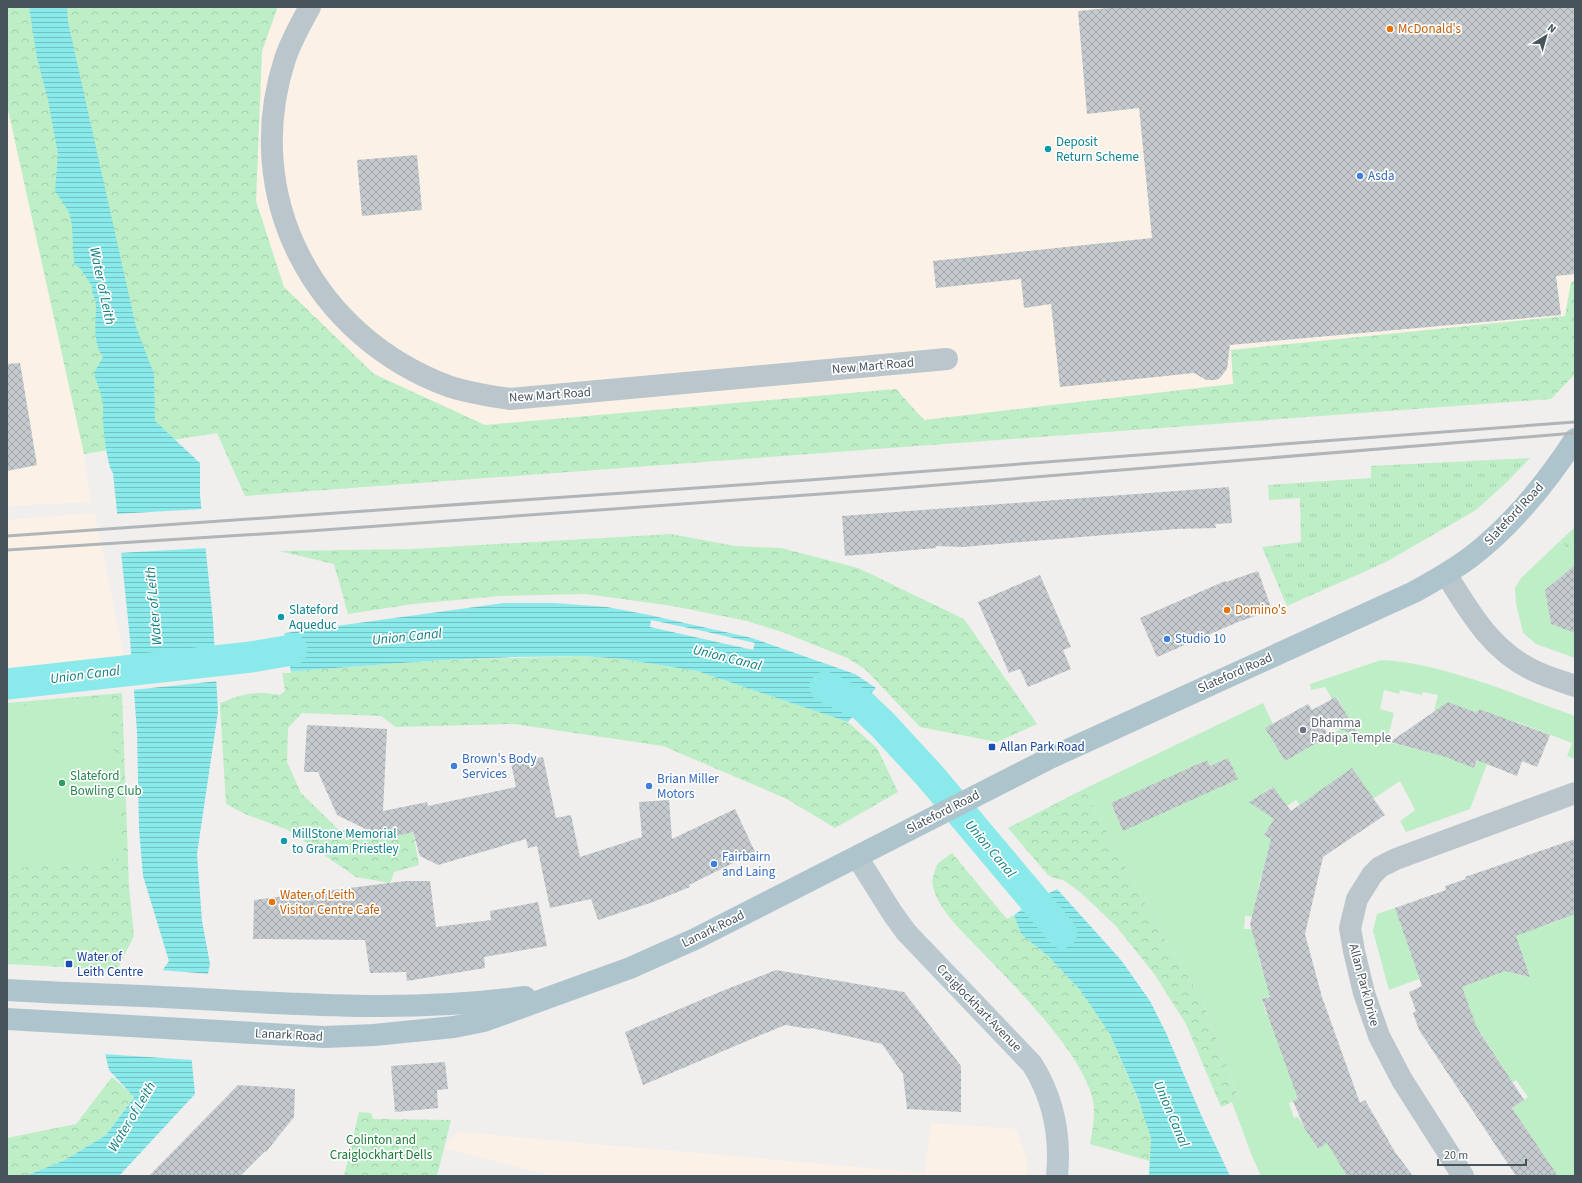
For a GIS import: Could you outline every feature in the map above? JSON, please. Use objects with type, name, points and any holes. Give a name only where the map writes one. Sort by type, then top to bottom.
[{"type":"main road","name":"Slateford Road","points":[[857,857],[1050,758],[1402,598],[1446,574],[1472,556],[1504,527],[1540,486],[1575,439]]},
{"type":"main road","name":"Lanark Road","points":[[7,1019],[324,1037],[374,1035],[440,1029],[484,1021],[630,968],[694,939],[857,857]]},
{"type":"main road","name":"Lanark Road","points":[[7,990],[326,1005],[404,1007],[456,1004],[565,991]]},
{"type":"street","name":"New Mart Road","points":[[310,7],[285,59],[277,94],[273,124],[273,160],[283,220],[296,251],[314,283],[338,311],[368,341],[419,374],[449,386],[510,399],[947,359]]},
{"type":"street","points":[[1446,574],[1477,623],[1503,650],[1537,672],[1575,686]]},
{"type":"street","name":"Allan Park Drive","points":[[1463,1176],[1402,1080],[1379,1036],[1364,993],[1350,928],[1357,899],[1372,875],[1380,866],[1411,852],[1575,793]]},
{"type":"street","name":"Craiglockhart Avenue","points":[[857,857],[906,932],[1032,1064],[1044,1086],[1053,1110],[1058,1135],[1057,1176]]},
{"type":"shaded area","points":[[281,7],[1575,7],[1575,281],[1571,282],[1565,316],[1231,350],[1233,384],[924,420],[896,389],[485,425],[374,374],[284,287],[256,201],[262,51],[277,9]]},
{"type":"shaded area","points":[[7,105],[84,454],[91,502],[7,506]]},
{"type":"shaded area","points":[[95,513],[129,683],[7,697],[7,520]]},
{"type":"shaded area","points":[[931,1123],[1016,1129],[1027,1160],[1027,1176],[553,1176],[444,1148],[458,1132],[925,1173]]},
{"type":"green space","points":[[7,7],[276,7],[277,9],[262,51],[256,201],[284,287],[374,374],[485,425],[896,389],[924,420],[1233,384],[1231,350],[1565,316],[1571,282],[1575,281],[1575,374],[1551,399],[245,496],[217,433],[84,454],[7,105]]},
{"type":"green space","points":[[1530,458],[1507,482],[1476,510],[1386,562],[1287,606],[1262,547],[1301,542],[1300,498],[1269,500],[1268,485],[1371,478],[1371,466]]},
{"type":"green space","points":[[1575,527],[1575,558],[1560,541]]},
{"type":"green space","points":[[671,534],[735,546],[781,548],[858,568],[964,619],[1037,724],[997,742],[920,727],[865,669],[847,658],[785,633],[747,621],[673,606],[586,594],[500,596],[413,604],[348,614],[334,564],[279,551],[412,549]]},
{"type":"green space","points":[[1560,541],[1575,558],[1575,565],[1545,590],[1551,624],[1575,633],[1575,658],[1536,644],[1523,633],[1516,603],[1515,588],[1521,578]]},
{"type":"green space","points":[[583,656],[622,659],[697,671],[848,722],[877,748],[898,792],[835,828],[785,798],[663,746],[514,724],[396,727],[381,716],[302,713],[288,728],[287,762],[301,793],[338,829],[386,839],[413,832],[419,865],[394,872],[390,883],[356,877],[288,830],[245,814],[226,804],[220,703],[243,695],[256,693],[280,695],[285,691],[282,672],[442,660]]},
{"type":"green space","points":[[1381,660],[1405,662],[1429,667],[1479,681],[1575,716],[1575,759],[1567,756],[1572,743],[1514,721],[1496,767],[1487,764],[1470,809],[1406,832],[1400,821],[1415,810],[1400,781],[1373,799],[1323,805],[1315,794],[1300,805],[1296,800],[1287,806],[1272,787],[1250,802],[1274,819],[1264,835],[1286,846],[1272,879],[1261,876],[1255,904],[1269,917],[1245,916],[1244,929],[1268,929],[1277,944],[1257,950],[1261,966],[1275,995],[1262,999],[1266,1014],[1279,1011],[1298,1099],[1289,1103],[1294,1118],[1298,1117],[1317,1148],[1336,1137],[1341,1165],[1347,1176],[1261,1176],[1232,1102],[1239,1099],[1202,999],[1159,929],[1084,789],[1263,703],[1273,724],[1266,728],[1285,761],[1351,723],[1337,697],[1332,699],[1325,687],[1311,690],[1310,684]],"holes":[[[1384,690],[1399,694],[1400,690],[1422,695],[1423,692],[1438,695],[1424,751],[1387,742],[1394,713],[1380,709]],[[1479,709],[1494,715],[1475,767],[1439,754]],[[1228,758],[1237,779],[1123,830],[1111,804],[1207,760],[1210,766]]]},
{"type":"green space","points":[[122,693],[129,887],[134,936],[117,970],[7,964],[7,703]]},
{"type":"green space","name":"Slateford Bowling Club","points":[[109,697],[124,858],[7,869],[7,707]]},
{"type":"green space","points":[[1084,789],[1159,929],[1202,999],[1239,1099],[1221,1107],[1186,1024],[1155,975],[1116,926],[1080,892],[1063,880],[1048,875],[1008,828]]},
{"type":"green space","points":[[952,853],[1007,919],[1014,915],[1021,934],[1049,957],[1080,990],[1110,1034],[1146,1119],[1151,1138],[1150,1161],[1090,1144],[1094,1120],[1092,1096],[1073,1057],[1042,1016],[963,933],[940,904],[932,882],[937,864]]},
{"type":"green space","points":[[1575,891],[1575,1175],[1558,1176],[1512,1108],[1528,1097],[1516,1080],[1500,1091],[1505,1071],[1480,1032],[1464,1040],[1462,987],[1479,981],[1474,967],[1454,966],[1389,990],[1373,931],[1377,914],[1395,908],[1411,954],[1461,948],[1513,973],[1530,977],[1499,893],[1547,925],[1567,917],[1560,896]]},
{"type":"green space","points":[[112,1077],[134,1096],[106,1135],[63,1161],[25,1176],[7,1175],[7,1138],[76,1124]]},
{"type":"green space","name":"Colinton and Craiglockhart Dells","points":[[359,1112],[371,1113],[373,1119],[451,1120],[437,1176],[344,1176]]},
{"type":"water","name":"Water of Leith","points":[[29,7],[67,7],[68,22],[136,327],[154,374],[155,421],[200,463],[200,495],[213,620],[218,712],[197,854],[202,921],[210,964],[191,1053],[195,1094],[119,1176],[25,1176],[63,1161],[106,1135],[134,1097],[109,1070],[105,1053],[169,961],[143,876],[139,829],[137,732],[130,639],[113,473],[105,444],[103,404],[94,373],[103,357],[97,345],[96,338],[96,304],[92,286],[80,268],[74,264],[72,225],[69,212],[55,191],[58,154],[48,100],[37,58]]},
{"type":"water","points":[[504,603],[555,603],[607,607],[752,638],[855,674],[876,688],[848,722],[697,671],[622,659],[583,656],[513,657],[442,660],[282,672],[278,634]]},
{"type":"water","points":[[1057,889],[1121,960],[1150,1001],[1166,1033],[1202,1117],[1230,1176],[1149,1176],[1151,1138],[1139,1101],[1110,1034],[1080,990],[1049,957],[1021,934],[1014,915],[1033,901]]},
{"type":"pier","points":[[203,509],[207,548],[119,553],[115,514]]},
{"type":"pier","points":[[651,620],[755,643],[753,650],[650,627]]},
{"type":"pier","points":[[284,631],[291,673],[281,673],[249,658],[249,656],[263,640]]},
{"type":"pier","points":[[216,649],[218,681],[132,690],[129,657]]},
{"type":"pier","points":[[877,687],[877,689],[850,723],[847,724]]},
{"type":"pier","points":[[1058,887],[1057,889],[1033,901],[1012,916],[1012,914],[1032,899]]},
{"type":"pier","points":[[160,970],[210,974],[193,1053],[193,1060],[103,1054]]},
{"type":"building","name":"Asda","points":[[1119,7],[1575,7],[1575,274],[1556,276],[1561,315],[1230,345],[1227,369],[1220,378],[1216,380],[1206,380],[1194,373],[1060,387],[1051,304],[1024,308],[1021,279],[936,288],[933,261],[1152,238],[1139,108],[1087,114],[1078,11]]},
{"type":"building","points":[[417,155],[422,210],[362,216],[357,160]]},
{"type":"building","points":[[20,363],[37,465],[7,471],[7,364]]},
{"type":"building","points":[[1229,487],[1232,523],[1215,524],[1216,528],[1176,529],[963,547],[936,546],[936,548],[845,556],[842,516]]},
{"type":"building","points":[[1575,565],[1575,633],[1551,624],[1545,590]]},
{"type":"building","points":[[1258,571],[1272,610],[1238,622],[1157,657],[1140,618],[1225,581],[1226,582]]},
{"type":"building","points":[[1040,575],[1071,647],[1063,650],[1071,669],[1028,687],[1020,669],[1009,673],[978,602]]},
{"type":"building","name":"Dhamma Padipa Temple","points":[[1336,697],[1358,734],[1322,725],[1328,734],[1320,741],[1285,761],[1265,728],[1308,704],[1312,710]]},
{"type":"building","points":[[1448,702],[1477,713],[1479,709],[1550,735],[1537,767],[1522,761],[1517,776],[1477,760],[1474,768],[1443,756],[1390,742]]},
{"type":"building","points":[[307,725],[387,729],[383,811],[427,802],[428,806],[516,787],[511,763],[543,757],[556,818],[571,815],[580,857],[642,837],[639,802],[669,800],[672,839],[735,809],[755,852],[689,885],[690,887],[653,902],[598,920],[591,899],[550,908],[537,846],[528,848],[526,839],[438,865],[420,856],[413,832],[386,839],[337,815],[318,772],[304,772]]},
{"type":"building","points":[[1228,758],[1238,779],[1123,831],[1111,803],[1207,760],[1210,766]]},
{"type":"building","points":[[1352,768],[1385,815],[1323,857],[1305,934],[1322,997],[1360,1103],[1365,1100],[1395,1152],[1413,1176],[1347,1176],[1327,1143],[1318,1149],[1305,1129],[1293,1101],[1298,1099],[1262,999],[1270,997],[1250,924],[1271,839],[1264,835],[1274,819],[1249,802],[1273,787],[1291,811]]},
{"type":"building","points":[[1575,839],[1575,914],[1516,936],[1530,977],[1505,971],[1462,987],[1477,1028],[1524,1100],[1512,1108],[1558,1176],[1516,1176],[1419,1030],[1413,1013],[1416,1011],[1409,992],[1422,986],[1395,908],[1446,890],[1445,886],[1466,879],[1465,877]]},
{"type":"building","points":[[405,881],[430,881],[436,927],[491,920],[490,911],[538,902],[547,946],[484,957],[485,968],[407,981],[406,972],[370,973],[365,940],[253,939],[254,900]]},
{"type":"building","points":[[776,970],[904,992],[961,1066],[961,1112],[907,1109],[903,1074],[882,1044],[811,1028],[785,1025],[643,1085],[625,1032]]},
{"type":"building","points":[[445,1062],[448,1089],[437,1090],[438,1108],[395,1112],[391,1066]]},
{"type":"building","points":[[238,1085],[295,1089],[294,1117],[266,1152],[265,1151],[240,1176],[149,1176]]},
{"type":"waterway","name":"Union Canal","points":[[7,684],[251,657],[292,650]]},
{"type":"waterway","name":"Union Canal","points":[[825,687],[862,705],[883,725],[930,776],[1062,933]]},
{"type":"railway","points":[[7,536],[809,480],[1575,422]]},
{"type":"railway","points":[[7,550],[309,531],[876,490],[1575,433]]},
{"type":"place","name":"McDonald's","points":[[1390,29]]},
{"type":"place","name":"Deposit Return Scheme","points":[[1048,149]]},
{"type":"place","name":"Asda","points":[[1360,176]]},
{"type":"place","name":"Domino's","points":[[1227,610]]},
{"type":"place","name":"Slateford Aqueduc","points":[[281,617]]},
{"type":"place","name":"Studio 10","points":[[1167,639]]},
{"type":"place","name":"Dhamma Padipa Temple","points":[[1303,730]]},
{"type":"place","name":"Allan Park Road","points":[[992,747]]},
{"type":"place","name":"Brown's Body Services","points":[[454,766]]},
{"type":"place","name":"Slateford Bowling Club","points":[[62,783]]},
{"type":"place","name":"Brian Miller Motors","points":[[649,786]]},
{"type":"place","name":"MillStone Memorial to Graham Priestley","points":[[284,841]]},
{"type":"place","name":"Fairbairn and Laing","points":[[714,864]]},
{"type":"place","name":"Water of Leith Visitor Centre Cafe","points":[[272,902]]},
{"type":"place","name":"Water of Leith Centre","points":[[69,964]]}]
